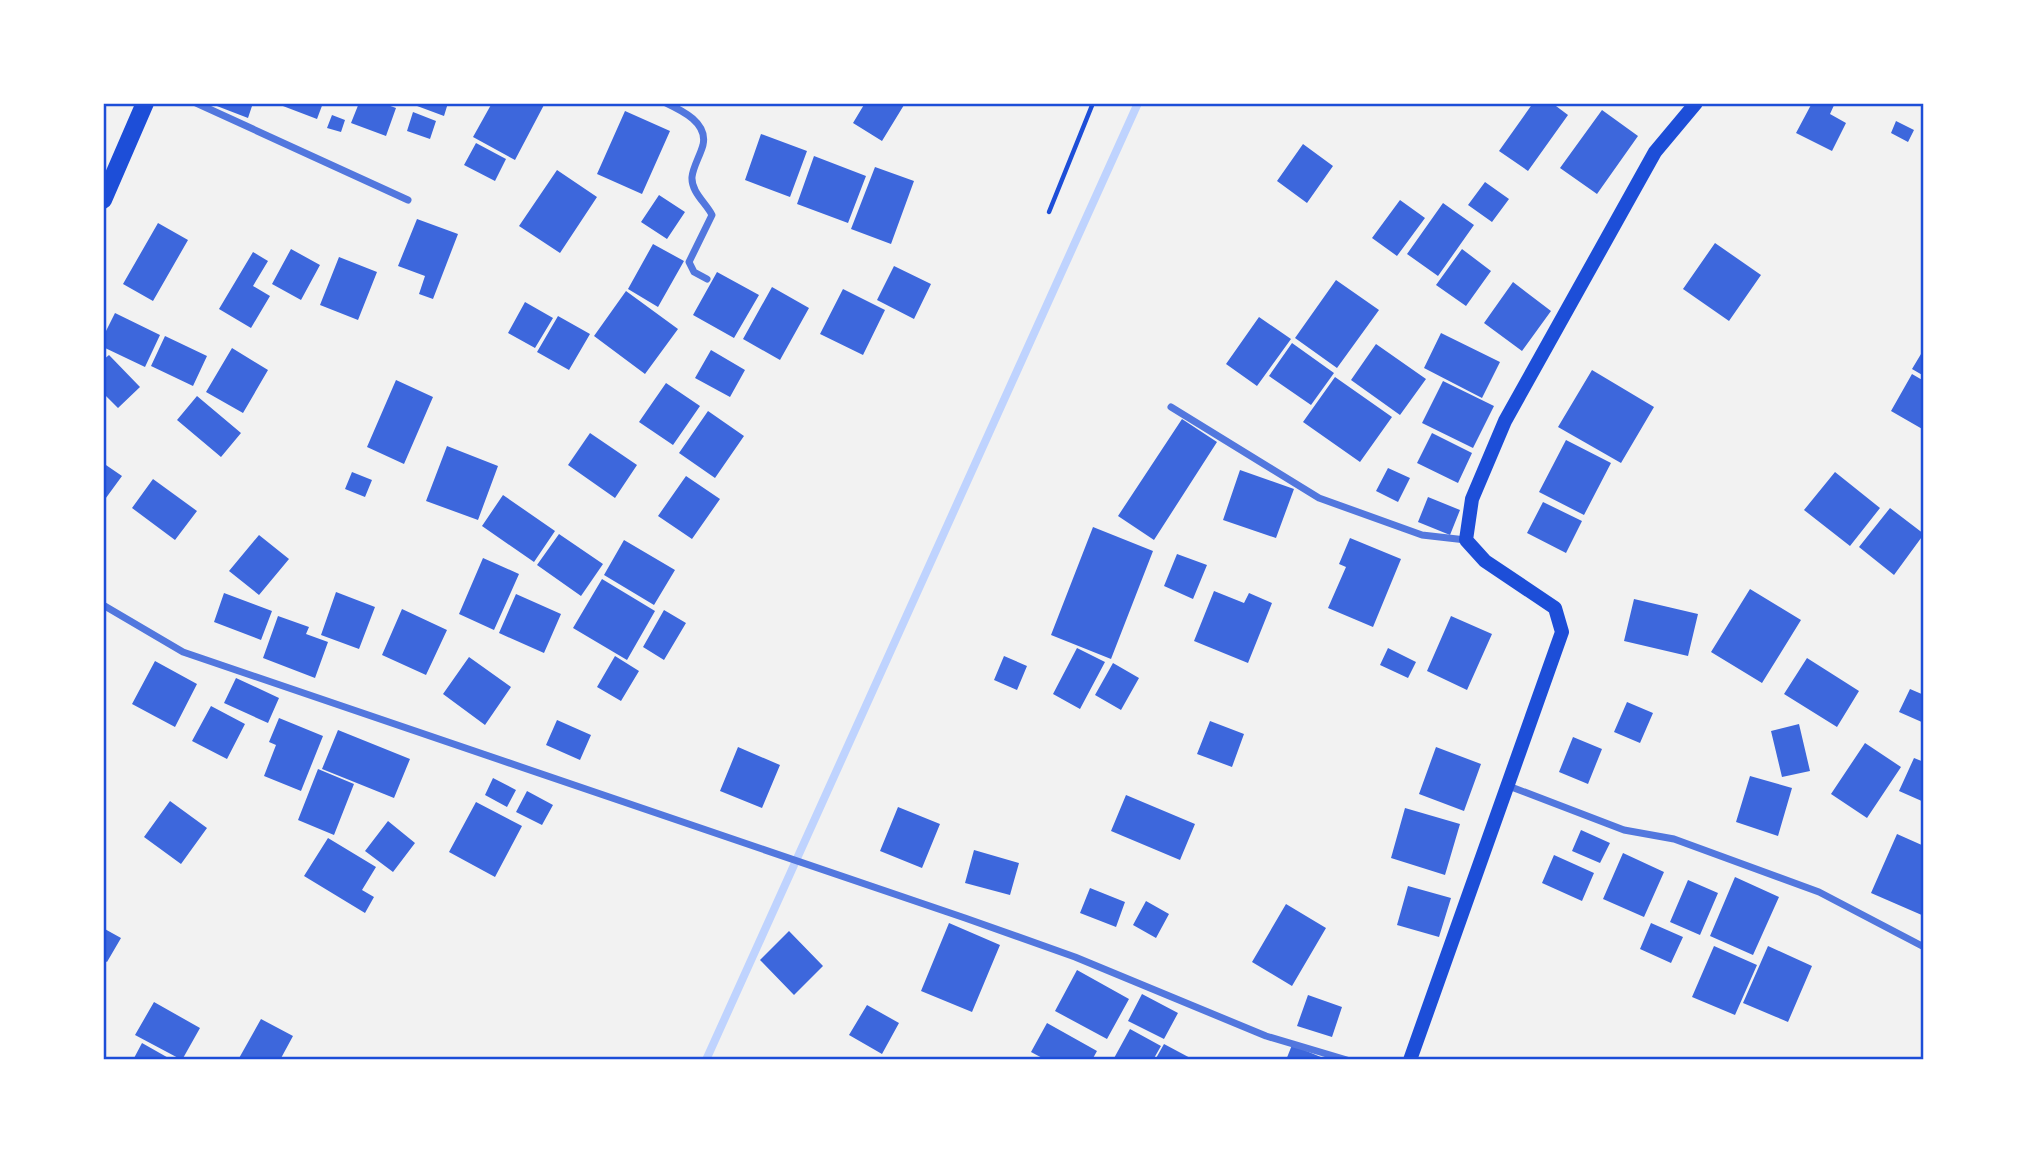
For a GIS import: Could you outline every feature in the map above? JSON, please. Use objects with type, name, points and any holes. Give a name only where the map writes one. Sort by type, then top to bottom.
[{"type":"main road","points":[[103,200],[145,103]]},
{"type":"main road","points":[[1410,1060],[1562,632],[1555,608],[1485,561],[1466,541],[1472,499],[1505,421],[1655,152],[1696,103]]},
{"type":"street","points":[[196,103],[408,200]]},
{"type":"street","points":[[666,103],[688,113],[699,126],[704,142],[692,177],[694,191],[712,215],[689,262],[694,272],[707,279]]},
{"type":"street","points":[[1171,407],[1319,498],[1422,535],[1466,541]]},
{"type":"street","points":[[103,606],[183,652],[1075,957],[1265,1036],[1347,1060]]},
{"type":"street","points":[[1506,785],[1624,830],[1674,839],[1819,892],[1924,947]]},
{"type":"path","points":[[1049,212],[1093,103]]},
{"type":"building","points":[[209,103],[253,103],[248,118]]},
{"type":"building","points":[[275,103],[323,103],[317,119]]},
{"type":"building","points":[[359,103],[382,103],[396,108],[386,136],[351,123]]},
{"type":"building","points":[[409,103],[448,103],[444,116]]},
{"type":"building","points":[[492,103],[545,103],[515,160],[473,137]]},
{"type":"building","points":[[865,103],[904,105],[882,141],[853,123]]},
{"type":"building","points":[[1533,103],[1552,103],[1568,115],[1528,171],[1499,151]]},
{"type":"building","points":[[1812,103],[1835,103],[1830,114],[1846,123],[1832,151],[1796,133]]},
{"type":"building","points":[[1602,110],[1638,136],[1597,194],[1560,168]]},
{"type":"building","points":[[625,111],[670,131],[642,194],[597,174]]},
{"type":"building","points":[[413,112],[436,121],[430,139],[407,131]]},
{"type":"building","points":[[332,115],[345,120],[341,132],[327,128]]},
{"type":"building","points":[[1896,121],[1914,130],[1908,142],[1891,133]]},
{"type":"building","points":[[761,134],[807,151],[790,197],[745,180]]},
{"type":"building","points":[[476,143],[506,159],[495,181],[464,165]]},
{"type":"building","points":[[1303,144],[1333,166],[1307,203],[1277,181]]},
{"type":"building","points":[[814,156],[866,176],[848,223],[797,204]]},
{"type":"building","points":[[875,167],[914,181],[891,244],[851,229]]},
{"type":"building","points":[[557,170],[597,197],[560,253],[519,226]]},
{"type":"building","points":[[1485,182],[1509,199],[1492,222],[1468,205]]},
{"type":"building","points":[[659,195],[685,212],[667,239],[641,222]]},
{"type":"building","points":[[1400,200],[1425,218],[1397,256],[1372,238]]},
{"type":"building","points":[[1443,203],[1474,225],[1438,276],[1407,254]]},
{"type":"building","points":[[417,219],[458,234],[433,299],[419,294],[425,276],[398,266]]},
{"type":"building","points":[[158,223],[188,240],[153,301],[123,284]]},
{"type":"building","points":[[1715,243],[1761,275],[1729,321],[1683,289]]},
{"type":"building","points":[[653,244],[684,261],[658,307],[628,289]]},
{"type":"building","points":[[291,249],[320,265],[301,300],[272,284]]},
{"type":"building","points":[[1462,249],[1491,271],[1466,306],[1436,285]]},
{"type":"building","points":[[253,252],[268,261],[253,286],[270,296],[251,328],[219,309]]},
{"type":"building","points":[[339,257],[377,272],[358,320],[320,305]]},
{"type":"building","points":[[894,266],[931,284],[914,319],[877,300]]},
{"type":"building","points":[[717,272],[759,295],[734,338],[693,315]]},
{"type":"building","points":[[1336,280],[1379,310],[1337,368],[1295,338]]},
{"type":"building","points":[[1513,282],[1551,311],[1522,351],[1484,323]]},
{"type":"building","points":[[772,287],[809,308],[780,360],[743,339]]},
{"type":"building","points":[[843,289],[885,310],[863,355],[820,334]]},
{"type":"building","points":[[626,291],[678,329],[645,374],[594,336]]},
{"type":"building","points":[[525,302],[553,318],[535,348],[508,333]]},
{"type":"building","points":[[115,313],[160,335],[145,367],[103,347],[103,337]]},
{"type":"building","points":[[558,316],[590,334],[569,370],[537,352]]},
{"type":"building","points":[[1259,317],[1291,339],[1257,386],[1226,364]]},
{"type":"building","points":[[1441,333],[1500,362],[1482,398],[1424,368]]},
{"type":"building","points":[[165,336],[207,356],[193,386],[151,366]]},
{"type":"building","points":[[1292,343],[1334,373],[1311,405],[1269,376]]},
{"type":"building","points":[[1376,344],[1426,379],[1400,415],[1351,380]]},
{"type":"building","points":[[232,348],[268,370],[243,413],[206,392]]},
{"type":"building","points":[[1924,349],[1924,376],[1912,369]]},
{"type":"building","points":[[711,350],[745,370],[730,397],[695,378]]},
{"type":"building","points":[[109,355],[140,387],[118,408],[103,393],[103,360]]},
{"type":"building","points":[[1592,370],[1654,407],[1621,463],[1558,427]]},
{"type":"building","points":[[1912,374],[1924,381],[1924,430],[1891,411]]},
{"type":"building","points":[[1335,377],[1392,417],[1360,462],[1303,422]]},
{"type":"building","points":[[396,380],[433,397],[404,464],[367,447]]},
{"type":"building","points":[[1443,381],[1494,406],[1473,448],[1422,423]]},
{"type":"building","points":[[666,383],[700,406],[673,445],[639,422]]},
{"type":"building","points":[[197,396],[241,433],[221,457],[177,420]]},
{"type":"building","points":[[708,411],[744,436],[715,478],[679,453]]},
{"type":"building","points":[[1182,419],[1217,442],[1154,540],[1118,516]]},
{"type":"building","points":[[590,433],[637,465],[615,498],[568,465]]},
{"type":"building","points":[[1432,433],[1472,453],[1458,483],[1417,463]]},
{"type":"building","points":[[1566,440],[1611,463],[1584,515],[1539,492]]},
{"type":"building","points":[[447,446],[498,466],[478,520],[426,501]]},
{"type":"building","points":[[103,463],[122,476],[103,502]]},
{"type":"building","points":[[1388,468],[1410,478],[1398,502],[1376,491]]},
{"type":"building","points":[[1240,470],[1294,489],[1276,538],[1223,520]]},
{"type":"building","points":[[352,472],[372,480],[365,497],[345,489]]},
{"type":"building","points":[[1835,472],[1880,508],[1850,546],[1804,510]]},
{"type":"building","points":[[686,476],[720,499],[692,539],[658,516]]},
{"type":"building","points":[[153,479],[197,511],[175,540],[132,508]]},
{"type":"building","points":[[503,495],[555,531],[534,562],[482,526]]},
{"type":"building","points":[[1428,497],[1460,510],[1450,535],[1418,522]]},
{"type":"building","points":[[1543,502],[1582,521],[1566,553],[1527,533]]},
{"type":"building","points":[[1890,508],[1924,534],[1894,575],[1859,547]]},
{"type":"building","points":[[1093,527],[1153,551],[1111,659],[1051,635]]},
{"type":"building","points":[[559,534],[603,564],[581,596],[537,565]]},
{"type":"building","points":[[259,535],[289,559],[259,595],[229,571]]},
{"type":"building","points":[[1350,538],[1401,559],[1373,627],[1328,608],[1346,567],[1339,564]]},
{"type":"building","points":[[624,540],[675,570],[654,605],[604,575]]},
{"type":"building","points":[[1177,554],[1207,565],[1193,599],[1164,586]]},
{"type":"building","points":[[483,558],[519,574],[494,630],[459,614]]},
{"type":"building","points":[[602,579],[655,611],[627,660],[573,628]]},
{"type":"building","points":[[1750,589],[1801,620],[1762,683],[1711,652]]},
{"type":"building","points":[[1214,591],[1244,603],[1249,593],[1272,603],[1248,663],[1194,641]]},
{"type":"building","points":[[336,592],[375,607],[359,649],[321,635]]},
{"type":"building","points":[[224,593],[272,611],[261,640],[214,622]]},
{"type":"building","points":[[516,594],[561,614],[544,653],[499,633]]},
{"type":"building","points":[[1634,599],[1698,614],[1688,656],[1624,641]]},
{"type":"building","points":[[402,609],[447,630],[426,675],[382,655]]},
{"type":"building","points":[[664,610],[686,623],[664,660],[643,647]]},
{"type":"building","points":[[278,616],[309,627],[306,634],[328,642],[315,678],[263,658]]},
{"type":"building","points":[[1451,616],[1492,634],[1467,690],[1427,671]]},
{"type":"building","points":[[1077,648],[1105,662],[1080,709],[1053,694]]},
{"type":"building","points":[[1388,648],[1416,662],[1408,678],[1380,665]]},
{"type":"building","points":[[615,656],[639,671],[621,701],[597,687]]},
{"type":"building","points":[[1004,656],[1027,666],[1017,690],[994,680]]},
{"type":"building","points":[[469,657],[511,687],[485,725],[443,694]]},
{"type":"building","points":[[1807,658],[1859,691],[1837,727],[1784,694]]},
{"type":"building","points":[[155,661],[197,684],[175,727],[132,704]]},
{"type":"building","points":[[1113,663],[1139,678],[1121,710],[1095,695]]},
{"type":"building","points":[[236,678],[279,698],[268,723],[224,703]]},
{"type":"building","points":[[1910,689],[1924,695],[1924,723],[1899,712]]},
{"type":"building","points":[[1627,702],[1653,713],[1640,743],[1614,732]]},
{"type":"building","points":[[211,706],[245,724],[227,759],[192,741]]},
{"type":"building","points":[[279,718],[323,736],[301,791],[264,776],[276,745],[269,742]]},
{"type":"building","points":[[557,720],[591,735],[580,760],[546,745]]},
{"type":"building","points":[[1210,721],[1244,734],[1232,767],[1197,754]]},
{"type":"building","points":[[1799,724],[1810,771],[1782,777],[1771,731]]},
{"type":"building","points":[[338,730],[410,759],[394,798],[322,769]]},
{"type":"building","points":[[1573,737],[1602,749],[1588,784],[1559,772]]},
{"type":"building","points":[[1865,743],[1901,767],[1867,818],[1831,794]]},
{"type":"building","points":[[738,747],[780,765],[762,808],[720,791]]},
{"type":"building","points":[[1436,747],[1481,764],[1464,811],[1419,794]]},
{"type":"building","points":[[1914,758],[1924,762],[1924,802],[1899,791]]},
{"type":"building","points":[[318,769],[354,784],[334,835],[298,820]]},
{"type":"building","points":[[1750,776],[1792,788],[1778,836],[1736,822]]},
{"type":"building","points":[[493,778],[516,790],[507,807],[485,795]]},
{"type":"building","points":[[527,791],[553,805],[542,825],[516,812]]},
{"type":"building","points":[[1126,795],[1195,824],[1180,860],[1111,831]]},
{"type":"building","points":[[170,801],[207,828],[181,864],[144,837]]},
{"type":"building","points":[[476,802],[522,826],[495,877],[449,852]]},
{"type":"building","points":[[898,807],[940,824],[922,868],[880,851]]},
{"type":"building","points":[[1405,808],[1460,824],[1445,875],[1391,858]]},
{"type":"building","points":[[388,821],[415,843],[393,872],[365,851]]},
{"type":"building","points":[[1581,830],[1610,843],[1600,863],[1572,851]]},
{"type":"building","points":[[1897,834],[1924,846],[1924,916],[1871,893]]},
{"type":"building","points":[[328,838],[376,867],[362,890],[374,897],[365,913],[304,876]]},
{"type":"building","points":[[974,850],[1019,863],[1010,895],[965,883]]},
{"type":"building","points":[[1623,853],[1664,872],[1644,917],[1603,899]]},
{"type":"building","points":[[1554,855],[1594,873],[1582,901],[1542,883]]},
{"type":"building","points":[[1735,877],[1779,897],[1753,955],[1710,936]]},
{"type":"building","points":[[1688,880],[1718,893],[1700,935],[1670,922]]},
{"type":"building","points":[[1408,886],[1451,898],[1439,937],[1397,925]]},
{"type":"building","points":[[1090,888],[1125,902],[1116,927],[1080,913]]},
{"type":"building","points":[[1146,901],[1169,914],[1156,938],[1133,925]]},
{"type":"building","points":[[1286,904],[1326,928],[1292,986],[1252,962]]},
{"type":"building","points":[[949,923],[1000,945],[972,1012],[921,991]]},
{"type":"building","points":[[1651,923],[1683,937],[1671,963],[1640,949]]},
{"type":"building","points":[[103,928],[121,938],[107,962],[103,960]]},
{"type":"building","points":[[789,931],[823,966],[794,995],[760,960]]},
{"type":"building","points":[[1714,946],[1757,965],[1735,1015],[1692,997]]},
{"type":"building","points":[[1768,946],[1812,966],[1788,1022],[1743,1003]]},
{"type":"building","points":[[1077,970],[1129,999],[1107,1039],[1055,1011]]},
{"type":"building","points":[[1142,994],[1178,1013],[1164,1039],[1128,1021]]},
{"type":"building","points":[[1308,995],[1342,1007],[1332,1037],[1297,1026]]},
{"type":"building","points":[[154,1002],[200,1028],[182,1060],[135,1035]]},
{"type":"building","points":[[867,1005],[899,1023],[882,1054],[849,1035]]},
{"type":"building","points":[[261,1019],[293,1036],[280,1060],[238,1060]]},
{"type":"building","points":[[1047,1023],[1097,1051],[1092,1060],[1046,1060],[1031,1052]]},
{"type":"building","points":[[1130,1029],[1161,1046],[1153,1060],[1113,1060]]},
{"type":"building","points":[[142,1043],[172,1060],[133,1060]]},
{"type":"building","points":[[1164,1044],[1194,1060],[1155,1060]]},
{"type":"building","points":[[1292,1045],[1328,1060],[1286,1060]]},
{"type":"waterway","points":[[706,1060],[1138,103]]}]
